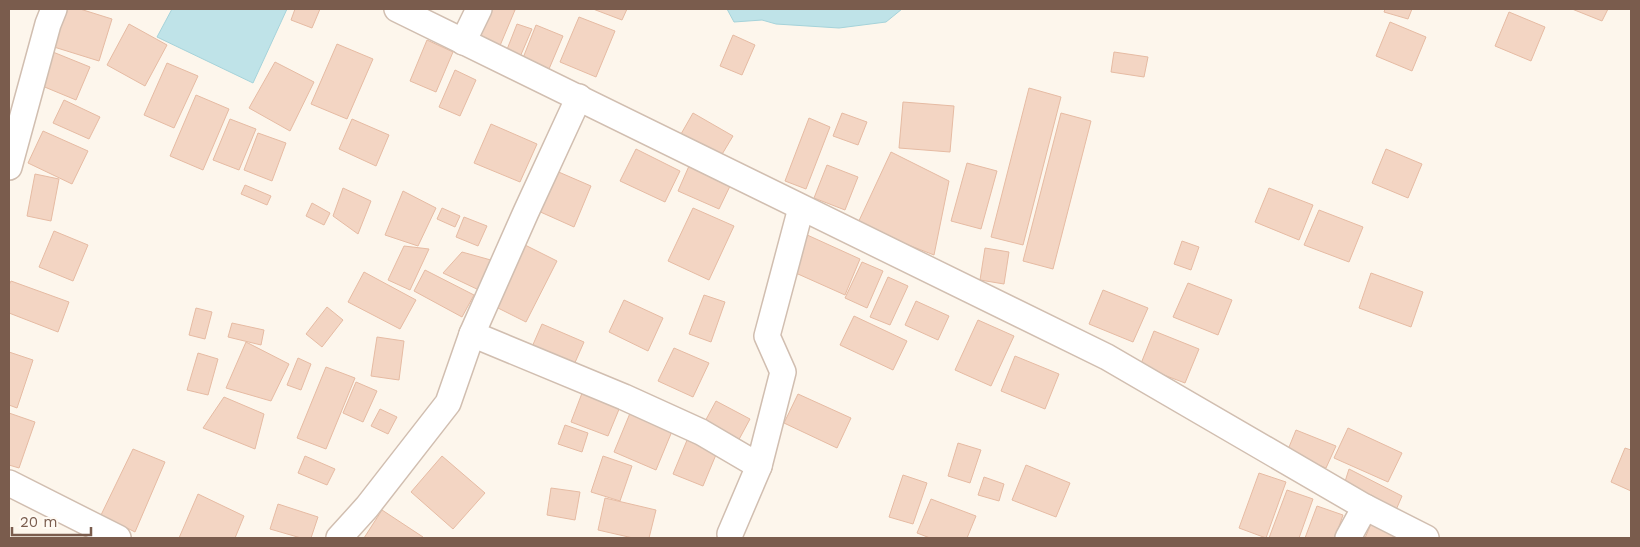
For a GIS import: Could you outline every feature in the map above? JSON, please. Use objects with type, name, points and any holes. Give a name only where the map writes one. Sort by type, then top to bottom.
[{"type":"street","points":[[9,166],[48,24],[54,9]]},
{"type":"street","points":[[397,9],[1107,357],[1365,507],[1426,538]]},
{"type":"street","points":[[463,42],[479,9]]},
{"type":"street","points":[[339,538],[367,507],[448,403],[472,334],[579,97]]},
{"type":"street","points":[[730,534],[760,466],[783,372],[767,336],[801,208]]},
{"type":"street","points":[[472,334],[624,397],[701,432],[760,466]]},
{"type":"street","points":[[9,483],[118,538]]},
{"type":"street","points":[[1348,538],[1365,507]]},
{"type":"water","points":[[172,9],[287,9],[253,83],[157,37]]},
{"type":"water","points":[[727,9],[902,9],[886,22],[839,28],[776,24],[762,20],[734,22]]},
{"type":"building","points":[[66,9],[80,9],[112,19],[99,61],[54,47]]},
{"type":"building","points":[[295,9],[320,9],[312,28],[291,20]]},
{"type":"building","points":[[489,9],[515,10],[499,48],[476,38]]},
{"type":"building","points":[[593,9],[627,9],[622,20]]},
{"type":"building","points":[[1385,9],[1412,9],[1408,19],[1384,12]]},
{"type":"building","points":[[1572,9],[1608,9],[1602,21]]},
{"type":"building","points":[[1509,12],[1545,27],[1531,61],[1495,46]]},
{"type":"building","points":[[579,17],[615,31],[596,77],[560,62]]},
{"type":"building","points":[[1390,22],[1426,37],[1412,71],[1376,56]]},
{"type":"building","points":[[129,24],[167,45],[145,86],[107,65]]},
{"type":"building","points":[[517,24],[532,29],[520,57],[506,52]]},
{"type":"building","points":[[536,25],[563,36],[549,69],[523,58]]},
{"type":"building","points":[[733,35],[755,45],[742,75],[720,66]]},
{"type":"building","points":[[427,40],[453,52],[436,92],[410,81]]},
{"type":"building","points":[[337,44],[373,59],[347,119],[311,104]]},
{"type":"building","points":[[48,50],[90,67],[76,100],[35,83]]},
{"type":"building","points":[[1114,52],[1148,57],[1144,77],[1111,72]]},
{"type":"building","points":[[275,62],[314,82],[290,131],[249,108]]},
{"type":"building","points":[[167,63],[198,76],[174,128],[144,115]]},
{"type":"building","points":[[455,70],[476,80],[460,116],[439,107]]},
{"type":"building","points":[[1029,88],[1061,97],[1023,245],[991,237]]},
{"type":"building","points":[[196,95],[229,109],[203,170],[170,156]]},
{"type":"building","points":[[64,100],[100,117],[89,139],[53,123]]},
{"type":"building","points":[[903,102],[954,106],[950,152],[899,148]]},
{"type":"building","points":[[693,113],[733,136],[721,156],[681,134]]},
{"type":"building","points":[[842,113],[867,122],[858,145],[833,136]]},
{"type":"building","points":[[1061,113],[1091,121],[1053,269],[1023,261]]},
{"type":"building","points":[[809,118],[830,127],[806,189],[785,181]]},
{"type":"building","points":[[230,119],[256,129],[239,170],[213,160]]},
{"type":"building","points":[[352,119],[389,135],[376,166],[339,149]]},
{"type":"building","points":[[491,124],[537,144],[520,182],[474,163]]},
{"type":"building","points":[[43,131],[88,151],[72,184],[28,163]]},
{"type":"building","points":[[258,133],[286,143],[272,181],[244,170]]},
{"type":"building","points":[[636,149],[680,171],[665,202],[620,181]]},
{"type":"building","points":[[1386,149],[1422,164],[1408,198],[1372,183]]},
{"type":"building","points":[[891,152],[949,181],[934,255],[857,225]]},
{"type":"building","points":[[967,163],[997,171],[981,229],[951,221]]},
{"type":"building","points":[[827,165],[858,177],[845,210],[814,198]]},
{"type":"building","points":[[689,166],[731,184],[719,209],[678,191]]},
{"type":"building","points":[[554,170],[591,186],[574,227],[536,210]]},
{"type":"building","points":[[35,174],[59,179],[51,221],[27,216]]},
{"type":"building","points":[[245,185],[271,196],[267,205],[241,194]]},
{"type":"building","points":[[343,188],[371,201],[358,234],[333,216]]},
{"type":"building","points":[[1269,188],[1313,205],[1299,240],[1255,222]]},
{"type":"building","points":[[403,191],[436,208],[418,246],[385,235]]},
{"type":"building","points":[[312,203],[330,213],[324,225],[306,216]]},
{"type":"building","points":[[442,208],[460,216],[455,227],[437,219]]},
{"type":"building","points":[[693,208],[734,226],[709,280],[668,261]]},
{"type":"building","points":[[1319,210],[1363,227],[1349,262],[1304,245]]},
{"type":"building","points":[[464,217],[487,226],[478,246],[456,237]]},
{"type":"building","points":[[54,231],[88,245],[73,281],[39,267]]},
{"type":"building","points":[[805,234],[860,259],[845,295],[789,270]]},
{"type":"building","points":[[517,241],[557,261],[526,322],[486,302]]},
{"type":"building","points":[[1182,241],[1199,247],[1191,270],[1174,264]]},
{"type":"building","points":[[404,246],[429,249],[410,290],[388,280]]},
{"type":"building","points":[[985,248],[1009,252],[1004,284],[980,280]]},
{"type":"building","points":[[462,252],[498,262],[481,291],[443,273]]},
{"type":"building","points":[[862,262],[883,271],[867,308],[845,298]]},
{"type":"building","points":[[425,270],[474,295],[462,317],[414,291]]},
{"type":"building","points":[[364,272],[416,300],[400,329],[348,302]]},
{"type":"building","points":[[1371,273],[1423,292],[1411,327],[1359,308]]},
{"type":"building","points":[[888,277],[908,286],[890,325],[870,317]]},
{"type":"building","points":[[11,281],[69,302],[58,332],[9,313],[9,285]]},
{"type":"building","points":[[1188,283],[1232,300],[1218,335],[1173,317]]},
{"type":"building","points":[[1103,290],[1148,308],[1133,342],[1089,324]]},
{"type":"building","points":[[704,295],[725,302],[711,342],[689,334]]},
{"type":"building","points":[[624,300],[663,318],[648,351],[609,332]]},
{"type":"building","points":[[916,301],[949,316],[938,340],[905,325]]},
{"type":"building","points":[[327,307],[343,320],[322,347],[306,334]]},
{"type":"building","points":[[196,308],[212,312],[205,339],[189,335]]},
{"type":"building","points":[[854,316],[907,341],[893,370],[840,345]]},
{"type":"building","points":[[978,320],[1014,336],[991,386],[955,370]]},
{"type":"building","points":[[232,323],[264,330],[261,345],[228,337]]},
{"type":"building","points":[[542,324],[584,342],[570,374],[528,356]]},
{"type":"building","points":[[1154,331],[1199,349],[1185,383],[1140,366]]},
{"type":"building","points":[[377,337],[404,341],[399,380],[371,376]]},
{"type":"building","points":[[246,342],[289,364],[271,401],[226,388]]},
{"type":"building","points":[[674,348],[709,363],[693,397],[658,381]]},
{"type":"building","points":[[9,352],[33,360],[17,408],[9,405]]},
{"type":"building","points":[[198,353],[218,359],[208,395],[187,390]]},
{"type":"building","points":[[1015,356],[1059,374],[1045,409],[1001,391]]},
{"type":"building","points":[[298,358],[311,364],[301,390],[287,385]]},
{"type":"building","points":[[326,367],[355,378],[326,449],[297,438]]},
{"type":"building","points":[[356,382],[377,391],[363,422],[343,413]]},
{"type":"building","points":[[584,388],[622,402],[608,436],[571,422]]},
{"type":"building","points":[[798,394],[851,418],[837,448],[784,423]]},
{"type":"building","points":[[224,397],[264,414],[255,449],[203,428]]},
{"type":"building","points":[[716,401],[750,419],[736,445],[702,427]]},
{"type":"building","points":[[633,406],[675,424],[656,470],[614,452]]},
{"type":"building","points":[[380,409],[397,417],[388,434],[371,426]]},
{"type":"building","points":[[9,413],[35,422],[19,468],[9,465]]},
{"type":"building","points":[[565,425],[588,433],[582,452],[558,444]]},
{"type":"building","points":[[1348,428],[1402,453],[1388,482],[1334,458]]},
{"type":"building","points":[[1296,430],[1336,446],[1326,468],[1287,452]]},
{"type":"building","points":[[690,433],[720,445],[703,486],[673,474]]},
{"type":"building","points":[[958,443],[981,450],[970,483],[948,476]]},
{"type":"building","points":[[1625,448],[1631,450],[1631,491],[1611,482]]},
{"type":"building","points":[[133,449],[165,462],[135,532],[101,515]]},
{"type":"building","points":[[305,456],[335,469],[327,485],[298,473]]},
{"type":"building","points":[[442,456],[485,493],[453,529],[411,492]]},
{"type":"building","points":[[603,456],[632,466],[620,501],[591,492]]},
{"type":"building","points":[[1026,465],[1070,483],[1056,517],[1012,500]]},
{"type":"building","points":[[1349,469],[1402,496],[1393,517],[1342,491]]},
{"type":"building","points":[[1259,473],[1286,482],[1266,538],[1239,528]]},
{"type":"building","points":[[903,475],[927,483],[913,524],[889,517]]},
{"type":"building","points":[[984,477],[1004,484],[999,501],[978,495]]},
{"type":"building","points":[[551,488],[580,492],[575,520],[547,515]]},
{"type":"building","points":[[1287,490],[1313,499],[1299,538],[1269,538]]},
{"type":"building","points":[[198,494],[244,516],[235,538],[179,538]]},
{"type":"building","points":[[605,498],[656,510],[649,538],[633,538],[598,530]]},
{"type":"building","points":[[931,499],[976,516],[967,538],[930,538],[917,533]]},
{"type":"building","points":[[278,504],[318,517],[311,538],[301,538],[270,529]]},
{"type":"building","points":[[1317,506],[1343,515],[1335,538],[1305,538]]},
{"type":"building","points":[[382,510],[423,537],[423,538],[364,538]]},
{"type":"building","points":[[1371,524],[1402,538],[1365,538]]}]
